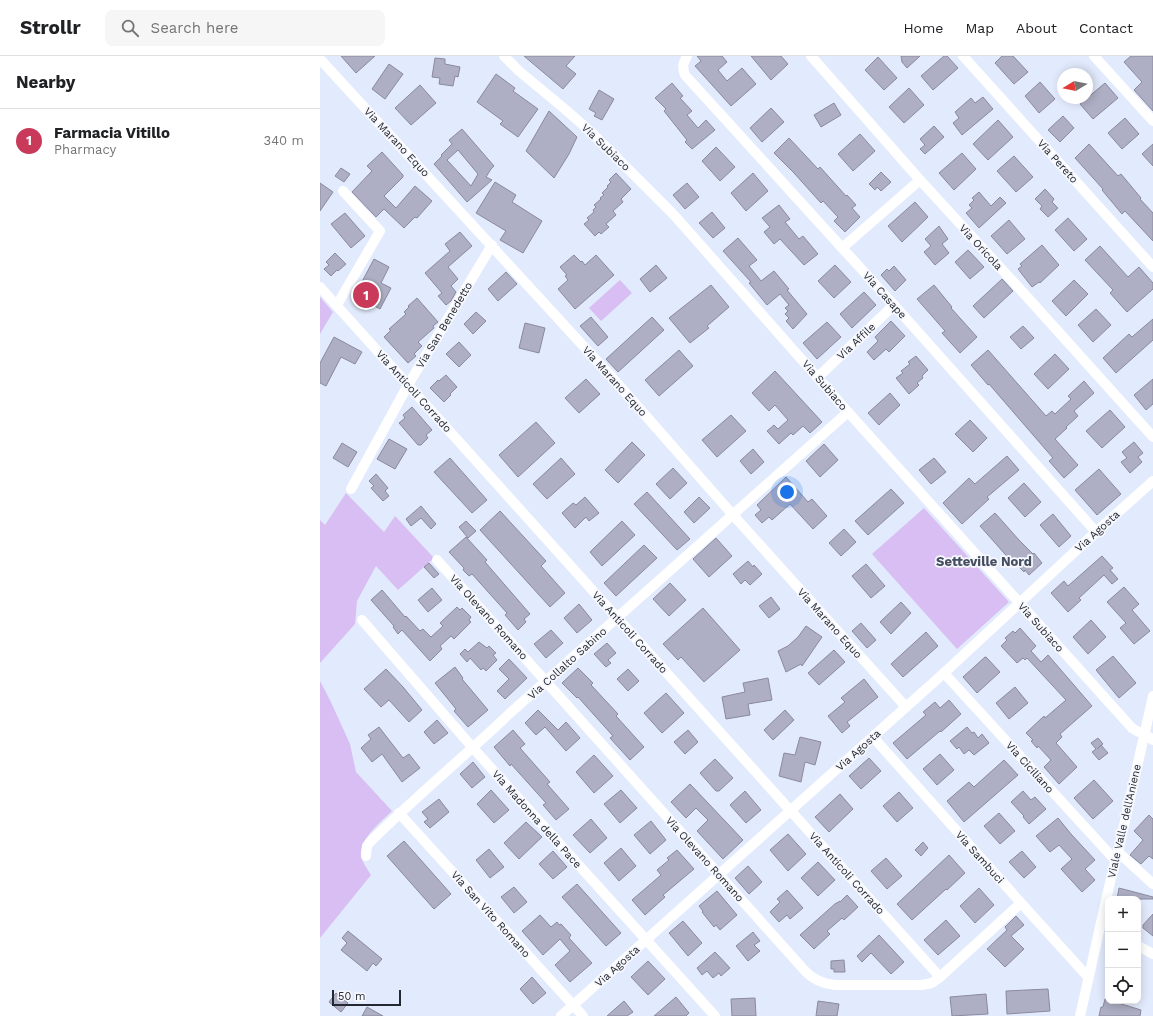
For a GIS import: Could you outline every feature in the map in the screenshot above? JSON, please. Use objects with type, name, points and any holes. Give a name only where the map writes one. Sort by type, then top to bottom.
[{"type":"street","name":"Via Subiaco","points":[[504,56],[519,71],[592,133],[674,215],[848,412],[1132,728],[1144,734]]},
{"type":"street","name":"Via Casape","points":[[687,56],[682,69],[685,75],[894,305],[1096,532]]},
{"type":"street","name":"Via Oricola","points":[[811,56],[920,180],[1153,437]]},
{"type":"street","name":"Via Pereto","points":[[963,56],[1153,267]]},
{"type":"street","points":[[1094,56],[1153,121]]},
{"type":"street","name":"Via Marano Equo","points":[[320,58],[609,374],[733,515],[906,707]]},
{"type":"street","points":[[842,248],[920,180]]},
{"type":"street","points":[[337,305],[380,231],[343,192]]},
{"type":"street","name":"Via San Benedetto","points":[[351,489],[408,385],[492,245]]},
{"type":"street","name":"Via Anticoli Corrado","points":[[320,286],[940,977]]},
{"type":"street","name":"Via Affile","points":[[818,377],[894,305]]},
{"type":"street","name":"Via Collalto Sabino","points":[[366,856],[367,846],[370,842],[399,813],[848,412]]},
{"type":"street","name":"Via Agosta","points":[[561,1016],[944,673],[1153,481]]},
{"type":"street","name":"Via Olevano Romano","points":[[437,560],[812,978],[820,982],[835,985],[922,985],[932,983],[1021,903]]},
{"type":"street","name":"Via Madonna della Pace","points":[[362,620],[473,748],[715,1016]]},
{"type":"street","name":"Via Ciciliano","points":[[944,673],[1117,856],[1153,884]]},
{"type":"street","name":"Viale Valle dell'Aniene","points":[[1080,1016],[1088,977],[1104,928],[1117,856],[1153,696]]},
{"type":"street","points":[[1144,734],[1153,740]]},
{"type":"street","name":"Via Sambuci","points":[[873,737],[1088,977]]},
{"type":"street","name":"Via San Vito Romano","points":[[399,813],[583,1016]]},
{"type":"street","points":[[1141,948],[1153,954]]},
{"type":"shaded area","points":[[620,280],[632,293],[601,321],[589,308]]},
{"type":"shaded area","points":[[320,297],[333,312],[320,334]]},
{"type":"shaded area","points":[[346,493],[384,532],[395,516],[434,558],[398,590],[376,566],[357,601],[355,624],[320,663],[320,520],[325,525]]},
{"type":"shaded area","points":[[924,508],[1009,602],[957,649],[872,554]]},
{"type":"shaded area","points":[[320,681],[350,744],[356,772],[392,811],[372,831],[363,843],[361,856],[371,875],[320,938]]},
{"type":"building","points":[[341,56],[375,56],[356,73]]},
{"type":"building","points":[[524,56],[575,56],[566,66],[576,74],[563,89]]},
{"type":"building","points":[[697,56],[722,56],[727,62],[718,70],[727,81],[742,68],[756,84],[731,106],[695,66],[701,61]]},
{"type":"building","points":[[751,56],[781,56],[788,64],[771,80]]},
{"type":"building","points":[[901,56],[920,56],[907,68],[902,62]]},
{"type":"building","points":[[944,56],[947,56],[958,68],[933,90],[921,76]]},
{"type":"building","points":[[1002,56],[1013,56],[1028,72],[1014,84],[995,63]]},
{"type":"building","points":[[1131,56],[1153,56],[1153,111],[1134,90],[1142,82],[1124,62]]},
{"type":"building","points":[[878,57],[897,78],[884,90],[865,70]]},
{"type":"building","points":[[435,58],[445,59],[445,64],[460,67],[458,77],[455,76],[453,86],[439,84],[440,78],[432,77]]},
{"type":"building","points":[[389,64],[403,74],[385,99],[372,89]]},
{"type":"building","points":[[496,74],[515,88],[513,91],[538,109],[518,137],[500,124],[503,121],[477,102]]},
{"type":"building","points":[[1040,82],[1055,99],[1039,113],[1025,96]]},
{"type":"building","points":[[672,83],[683,96],[680,98],[692,111],[687,115],[698,128],[706,120],[715,130],[692,149],[685,142],[687,140],[664,111],[666,109],[655,98]]},
{"type":"building","points":[[1105,83],[1118,98],[1093,119],[1080,104],[1093,104],[1093,93]]},
{"type":"building","points":[[420,85],[436,103],[411,125],[395,108]]},
{"type":"building","points":[[909,88],[924,105],[904,123],[889,107]]},
{"type":"building","points":[[599,90],[614,99],[602,120],[594,116],[596,113],[589,109]]},
{"type":"building","points":[[983,97],[993,109],[962,135],[953,123],[959,118],[955,112],[971,98],[975,103]]},
{"type":"building","points":[[834,103],[841,115],[821,127],[814,115]]},
{"type":"building","points":[[771,108],[784,122],[762,142],[750,128]]},
{"type":"building","points":[[549,111],[577,137],[569,154],[554,178],[526,151]]},
{"type":"building","points":[[1063,116],[1074,128],[1060,142],[1048,130]]},
{"type":"building","points":[[1125,118],[1139,134],[1122,149],[1108,133]]},
{"type":"building","points":[[998,120],[1013,137],[988,160],[973,144]]},
{"type":"building","points":[[934,126],[944,137],[925,154],[920,149],[925,145],[920,139]]},
{"type":"building","points":[[462,129],[494,166],[486,177],[492,180],[467,202],[434,164],[452,144],[449,140]],"holes":[[[458,150],[478,174],[471,186],[447,160]]]},
{"type":"building","points":[[860,134],[875,151],[853,171],[838,154]]},
{"type":"building","points":[[789,138],[818,169],[820,167],[856,205],[852,208],[860,217],[845,232],[834,221],[838,217],[823,201],[821,203],[774,153]]},
{"type":"building","points":[[1089,144],[1118,176],[1121,174],[1153,213],[1153,241],[1125,211],[1122,214],[1102,190],[1103,189],[1075,158]]},
{"type":"building","points":[[1153,144],[1153,166],[1142,154]]},
{"type":"building","points":[[716,147],[735,167],[720,181],[702,161]]},
{"type":"building","points":[[382,152],[403,175],[403,177],[384,196],[396,208],[415,186],[432,201],[417,218],[415,217],[404,228],[384,209],[376,217],[352,192],[372,171],[367,166]]},
{"type":"building","points":[[962,153],[976,169],[954,190],[939,173]]},
{"type":"building","points":[[1014,156],[1033,177],[1016,192],[997,171]]},
{"type":"building","points":[[341,168],[350,174],[344,182],[335,176]]},
{"type":"building","points":[[881,172],[891,182],[881,191],[877,187],[875,190],[869,184]]},
{"type":"building","points":[[616,173],[631,189],[621,199],[623,202],[613,211],[616,215],[606,224],[609,227],[601,234],[599,232],[595,236],[584,224],[589,220],[587,218],[594,212],[593,210],[596,207],[594,205],[604,195],[602,193],[611,182],[609,180]]},
{"type":"building","points":[[753,173],[768,191],[746,211],[731,193]]},
{"type":"building","points":[[495,182],[516,195],[512,202],[542,221],[523,253],[500,240],[506,231],[476,213]]},
{"type":"building","points":[[320,183],[333,192],[320,211]]},
{"type":"building","points":[[687,183],[699,197],[685,209],[673,195]]},
{"type":"building","points":[[1045,189],[1054,199],[1052,202],[1058,208],[1048,217],[1040,209],[1042,206],[1035,199]]},
{"type":"building","points":[[979,192],[991,206],[1000,197],[1006,203],[979,228],[966,213],[972,208],[969,205],[974,200],[972,198]]},
{"type":"building","points":[[915,202],[928,217],[902,242],[888,226]]},
{"type":"building","points":[[779,205],[790,219],[785,222],[799,239],[803,236],[818,254],[804,265],[780,239],[774,244],[764,232],[770,227],[762,218]]},
{"type":"building","points":[[712,212],[725,228],[713,238],[699,223]]},
{"type":"building","points":[[345,213],[365,236],[351,248],[331,224]]},
{"type":"building","points":[[1068,218],[1087,239],[1074,251],[1055,230]]},
{"type":"building","points":[[1009,220],[1025,239],[1007,254],[991,236]]},
{"type":"building","points":[[939,226],[948,239],[942,244],[949,253],[935,265],[924,252],[931,246],[925,239]]},
{"type":"building","points":[[460,232],[472,246],[448,267],[458,279],[451,286],[456,292],[451,301],[446,305],[438,296],[442,293],[425,273],[450,251],[445,244]]},
{"type":"building","points":[[738,238],[757,260],[749,266],[761,281],[774,271],[789,289],[787,290],[807,314],[793,329],[786,321],[789,318],[785,314],[788,311],[785,308],[789,305],[780,294],[767,305],[749,283],[751,282],[723,251]]},
{"type":"building","points":[[1042,245],[1059,265],[1040,283],[1039,282],[1032,287],[1018,269],[1022,266],[1020,264]]},
{"type":"building","points":[[1100,246],[1128,277],[1139,267],[1153,283],[1153,289],[1127,312],[1110,293],[1113,290],[1085,260]]},
{"type":"building","points":[[968,250],[984,267],[970,279],[955,262]]},
{"type":"building","points":[[335,253],[346,264],[331,276],[324,269],[329,265],[326,262]]},
{"type":"building","points":[[574,255],[585,265],[596,255],[614,275],[575,309],[558,289],[568,280],[565,276],[567,275],[560,267]]},
{"type":"building","points":[[374,259],[389,267],[381,283],[391,288],[380,309],[355,295]]},
{"type":"building","points":[[656,265],[667,278],[650,292],[640,279]]},
{"type":"building","points":[[835,265],[851,282],[834,298],[818,281]]},
{"type":"building","points":[[894,266],[906,280],[895,291],[881,275],[887,269],[889,271]]},
{"type":"building","points":[[506,272],[517,284],[498,301],[488,289]]},
{"type":"building","points":[[1002,279],[1013,291],[984,318],[973,306]]},
{"type":"building","points":[[1074,280],[1088,294],[1066,316],[1052,301]]},
{"type":"building","points":[[711,285],[729,307],[707,326],[709,328],[690,343],[669,318]]},
{"type":"building","points":[[934,285],[952,307],[951,308],[977,337],[960,353],[942,333],[945,331],[917,299]]},
{"type":"building","points":[[864,292],[876,305],[852,328],[840,314]]},
{"type":"building","points":[[417,298],[438,322],[433,326],[434,328],[418,342],[422,346],[414,354],[416,356],[408,363],[384,337],[391,330],[389,329],[406,314],[404,312],[409,307],[408,306]]},
{"type":"building","points":[[1096,309],[1111,325],[1093,342],[1078,325]]},
{"type":"building","points":[[476,312],[486,321],[473,334],[464,324]]},
{"type":"building","points":[[591,317],[608,337],[598,346],[580,326]]},
{"type":"building","points":[[652,317],[664,330],[618,372],[606,359]]},
{"type":"building","points":[[1153,319],[1153,340],[1116,373],[1103,358],[1129,334],[1132,337]]},
{"type":"building","points":[[891,321],[905,336],[889,352],[886,349],[874,360],[867,352],[878,341],[875,337]]},
{"type":"building","points":[[827,322],[841,337],[817,359],[803,343]]},
{"type":"building","points":[[525,323],[545,328],[539,353],[519,348]]},
{"type":"building","points":[[1023,326],[1034,338],[1021,349],[1010,337]]},
{"type":"building","points":[[334,337],[362,352],[355,364],[341,357],[326,386],[320,383],[320,363]]},
{"type":"building","points":[[459,342],[471,355],[459,367],[446,354]]},
{"type":"building","points":[[679,350],[693,366],[659,396],[645,380]]},
{"type":"building","points":[[988,350],[1046,416],[1052,411],[1055,414],[1071,399],[1068,396],[1084,381],[1094,393],[1074,411],[1078,416],[1055,439],[1078,465],[1064,478],[1049,461],[1053,458],[971,365]]},
{"type":"building","points":[[1055,354],[1069,369],[1048,389],[1034,374]]},
{"type":"building","points":[[916,356],[928,370],[922,376],[923,378],[917,383],[919,385],[909,394],[896,378],[903,373],[901,371],[910,364],[908,362]]},
{"type":"building","points":[[775,371],[822,422],[810,433],[803,426],[793,435],[791,433],[779,444],[767,431],[774,425],[778,429],[788,420],[775,405],[769,411],[752,393]]},
{"type":"building","points":[[446,375],[457,387],[444,402],[430,388]]},
{"type":"building","points":[[586,379],[600,394],[579,413],[565,398]]},
{"type":"building","points":[[1153,379],[1153,404],[1146,410],[1134,395]]},
{"type":"building","points":[[890,393],[900,405],[879,425],[868,413]]},
{"type":"building","points":[[412,407],[432,430],[426,435],[428,438],[421,445],[418,445],[399,423],[405,418],[403,415]]},
{"type":"building","points":[[1110,410],[1125,427],[1102,448],[1086,431]]},
{"type":"building","points":[[731,415],[746,431],[717,457],[702,440]]},
{"type":"building","points":[[970,420],[987,438],[973,452],[955,434]]},
{"type":"building","points":[[536,422],[555,443],[518,477],[499,455]]},
{"type":"building","points":[[389,439],[407,449],[395,469],[377,459]]},
{"type":"building","points":[[632,442],[645,455],[618,483],[605,470]]},
{"type":"building","points":[[1134,442],[1143,453],[1138,457],[1142,462],[1130,473],[1121,462],[1127,458],[1122,452]]},
{"type":"building","points":[[342,443],[357,452],[348,467],[333,458]]},
{"type":"building","points":[[824,444],[838,460],[820,477],[806,461]]},
{"type":"building","points":[[753,449],[764,462],[751,474],[740,461]]},
{"type":"building","points":[[1007,456],[1019,470],[987,497],[989,499],[962,524],[943,503],[969,478],[975,484]]},
{"type":"building","points":[[450,458],[487,500],[472,513],[434,472]]},
{"type":"building","points":[[561,458],[575,474],[547,499],[533,484]]},
{"type":"building","points":[[934,458],[946,472],[931,484],[919,470]]},
{"type":"building","points":[[673,468],[687,483],[670,499],[656,484]]},
{"type":"building","points":[[1099,469],[1121,494],[1097,515],[1075,490]]},
{"type":"building","points":[[376,474],[388,488],[385,491],[389,496],[383,501],[371,488],[374,486],[369,481]]},
{"type":"building","points":[[786,477],[808,502],[812,499],[827,516],[813,529],[790,504],[772,520],[769,517],[762,523],[755,515],[761,510],[757,505]]},
{"type":"building","points":[[1024,483],[1041,502],[1025,517],[1008,498]]},
{"type":"building","points":[[891,489],[904,503],[868,535],[855,521]]},
{"type":"building","points":[[647,492],[690,539],[677,550],[634,504]]},
{"type":"building","points":[[585,497],[599,513],[589,521],[586,517],[575,528],[562,513],[573,503],[576,505]]},
{"type":"building","points":[[699,497],[710,508],[694,523],[684,512]]},
{"type":"building","points":[[421,506],[436,524],[431,529],[421,518],[411,526],[406,519]]},
{"type":"building","points":[[500,511],[546,561],[541,566],[565,593],[550,607],[480,530]]},
{"type":"building","points":[[995,513],[1042,563],[1029,575],[1025,570],[1024,572],[1018,566],[1017,567],[1013,561],[1012,562],[980,526]]},
{"type":"building","points":[[1053,514],[1071,536],[1059,547],[1040,525]]},
{"type":"building","points":[[466,521],[476,531],[468,538],[459,527]]},
{"type":"building","points":[[622,521],[635,535],[602,566],[590,552]]},
{"type":"building","points":[[844,529],[856,542],[841,556],[829,543]]},
{"type":"building","points":[[466,537],[487,560],[485,562],[530,614],[524,619],[526,622],[518,630],[505,615],[507,613],[472,574],[469,576],[463,570],[464,568],[449,552]]},
{"type":"building","points":[[716,538],[732,556],[709,577],[693,559]]},
{"type":"building","points":[[644,545],[657,558],[616,596],[604,583]]},
{"type":"building","points":[[1102,556],[1113,568],[1110,570],[1118,579],[1112,584],[1104,575],[1079,598],[1081,600],[1068,612],[1051,593],[1064,581],[1068,586]]},
{"type":"building","points":[[748,561],[762,574],[750,585],[745,580],[741,584],[733,574]]},
{"type":"building","points":[[429,563],[439,574],[434,578],[424,567]]},
{"type":"building","points":[[866,564],[885,586],[871,598],[852,576]]},
{"type":"building","points":[[670,583],[686,600],[669,616],[653,599]]},
{"type":"building","points":[[1124,587],[1139,604],[1132,610],[1150,631],[1134,644],[1120,628],[1126,623],[1107,602]]},
{"type":"building","points":[[432,588],[442,600],[428,612],[418,600]]},
{"type":"building","points":[[382,590],[405,617],[406,616],[420,631],[423,629],[431,637],[443,626],[440,623],[457,607],[460,610],[462,608],[471,617],[469,620],[471,622],[454,639],[451,636],[440,646],[442,649],[430,661],[402,630],[398,634],[393,627],[394,626],[371,600]]},
{"type":"building","points":[[771,597],[780,609],[769,618],[759,606]]},
{"type":"building","points":[[901,602],[911,613],[891,634],[880,622]]},
{"type":"building","points":[[579,604],[592,620],[577,633],[564,618]]},
{"type":"building","points":[[703,608],[740,650],[704,682],[681,657],[678,660],[663,644]]},
{"type":"building","points":[[1091,620],[1106,637],[1088,654],[1073,637]]},
{"type":"building","points":[[861,623],[876,640],[867,648],[852,631]]},
{"type":"building","points":[[806,626],[822,637],[802,666],[801,664],[786,672],[778,651],[788,646],[798,637]]},
{"type":"building","points":[[1020,628],[1036,646],[1031,651],[1041,662],[1048,655],[1092,706],[1060,734],[1062,737],[1056,743],[1077,767],[1059,784],[1044,767],[1051,760],[1038,746],[1037,748],[1031,741],[1033,740],[1026,733],[1044,716],[1045,718],[1066,700],[1027,658],[1025,660],[1023,658],[1017,663],[1001,646],[1007,640],[1005,638],[1013,631],[1015,633]]},
{"type":"building","points":[[551,630],[563,643],[546,658],[534,644]]},
{"type":"building","points":[[926,632],[938,646],[903,677],[891,664]]},
{"type":"building","points":[[479,642],[487,648],[489,646],[496,653],[493,655],[497,660],[486,671],[483,668],[481,670],[470,658],[467,662],[460,654],[465,649],[468,652]]},
{"type":"building","points":[[607,643],[616,653],[608,660],[611,663],[606,667],[594,654]]},
{"type":"building","points":[[834,650],[845,662],[819,685],[808,673]]},
{"type":"building","points":[[1113,656],[1136,683],[1119,698],[1096,670]]},
{"type":"building","points":[[985,657],[1000,672],[977,693],[963,677]]},
{"type":"building","points":[[509,659],[527,678],[505,699],[497,691],[509,679],[499,669]]},
{"type":"building","points":[[455,667],[463,678],[462,679],[488,710],[468,727],[454,711],[456,709],[435,683]]},
{"type":"building","points":[[578,668],[593,683],[591,685],[618,714],[616,716],[644,747],[630,760],[610,738],[613,736],[578,697],[577,698],[562,683]]},
{"type":"building","points":[[386,669],[422,710],[409,722],[389,700],[381,707],[364,689]]},
{"type":"building","points":[[628,669],[639,681],[628,691],[617,679]]},
{"type":"building","points":[[768,678],[772,700],[748,704],[750,715],[726,719],[722,697],[745,692],[743,683]]},
{"type":"building","points":[[864,679],[878,697],[847,722],[850,726],[842,733],[828,716],[845,702],[841,698]]},
{"type":"building","points":[[1015,687],[1028,703],[1009,719],[996,703]]},
{"type":"building","points":[[666,693],[684,713],[662,733],[644,713]]},
{"type":"building","points":[[949,700],[961,714],[907,759],[893,743],[926,715],[923,712],[935,702],[940,708]]},
{"type":"building","points":[[538,710],[558,730],[566,722],[580,738],[566,751],[545,727],[536,735],[525,723]]},
{"type":"building","points":[[785,710],[794,720],[773,740],[764,730]]},
{"type":"building","points":[[437,720],[448,733],[434,744],[424,732]]},
{"type":"building","points":[[379,727],[403,758],[409,754],[420,768],[402,782],[382,754],[372,762],[361,748],[371,739],[368,735]]},
{"type":"building","points":[[967,727],[972,733],[974,732],[978,738],[982,734],[989,743],[974,755],[969,750],[964,754],[959,747],[957,749],[950,741]]},
{"type":"building","points":[[513,730],[525,744],[520,748],[550,782],[547,784],[569,809],[556,820],[543,805],[546,803],[511,764],[510,766],[494,747]]},
{"type":"building","points":[[688,730],[698,742],[685,754],[674,742]]},
{"type":"building","points":[[800,737],[821,742],[815,765],[805,762],[801,782],[779,776],[784,753],[795,755]]},
{"type":"building","points":[[1098,738],[1103,744],[1101,745],[1108,753],[1099,760],[1092,752],[1096,749],[1091,743]]},
{"type":"building","points":[[940,754],[954,770],[937,785],[923,769]]},
{"type":"building","points":[[594,755],[613,776],[594,793],[576,772]]},
{"type":"building","points":[[869,758],[881,771],[861,789],[849,776]]},
{"type":"building","points":[[715,759],[733,778],[719,791],[716,791],[700,773]]},
{"type":"building","points":[[1004,760],[1018,775],[964,822],[947,801],[969,782],[974,787]]},
{"type":"building","points":[[473,762],[485,777],[472,788],[460,774]]},
{"type":"building","points":[[1094,780],[1113,801],[1093,819],[1074,798]]},
{"type":"building","points":[[690,784],[743,840],[723,859],[697,831],[708,820],[696,808],[686,818],[671,802]]},
{"type":"building","points":[[491,790],[509,810],[494,823],[477,804]]},
{"type":"building","points":[[621,790],[637,808],[620,823],[604,804]]},
{"type":"building","points":[[745,791],[761,810],[746,823],[730,805]]},
{"type":"building","points":[[1023,791],[1031,800],[1035,797],[1046,809],[1029,824],[1011,802]]},
{"type":"building","points":[[899,792],[913,808],[897,822],[883,806]]},
{"type":"building","points":[[840,794],[853,809],[829,832],[815,817]]},
{"type":"building","points":[[439,799],[449,812],[430,828],[424,822],[428,819],[422,812]]},
{"type":"building","points":[[999,813],[1015,831],[1000,844],[984,826]]},
{"type":"building","points":[[1149,815],[1153,819],[1153,859],[1149,856],[1141,864],[1130,855],[1143,840],[1134,831]]},
{"type":"building","points":[[1058,818],[1095,860],[1085,869],[1095,880],[1082,892],[1061,869],[1072,859],[1059,845],[1050,852],[1036,836]]},
{"type":"building","points":[[591,819],[607,838],[590,853],[573,835]]},
{"type":"building","points":[[651,821],[666,840],[650,854],[634,835]]},
{"type":"building","points":[[526,822],[542,837],[519,859],[504,843]]},
{"type":"building","points":[[788,834],[806,854],[788,871],[770,850]]},
{"type":"building","points":[[404,841],[451,894],[434,909],[387,856]]},
{"type":"building","points":[[923,842],[928,848],[921,856],[915,850]]},
{"type":"building","points":[[621,848],[636,866],[619,881],[604,863]]},
{"type":"building","points":[[489,849],[504,867],[490,878],[476,860]]},
{"type":"building","points":[[677,850],[694,869],[663,895],[665,897],[645,915],[632,900],[661,875],[657,870],[669,860],[667,858]]},
{"type":"building","points":[[553,851],[567,867],[553,879],[539,864]]},
{"type":"building","points":[[1022,851],[1036,867],[1024,878],[1009,862]]},
{"type":"building","points":[[949,855],[965,873],[912,920],[897,904]]},
{"type":"building","points":[[886,858],[902,876],[887,889],[871,871]]},
{"type":"building","points":[[818,862],[835,880],[818,896],[801,878]]},
{"type":"building","points":[[748,866],[762,882],[749,894],[735,878]]},
{"type":"building","points":[[577,884],[621,933],[606,946],[562,897]]},
{"type":"building","points":[[514,887],[527,902],[514,913],[501,897]]},
{"type":"building","points":[[979,888],[994,905],[975,923],[960,906]]},
{"type":"building","points":[[1119,888],[1153,897],[1153,899],[1141,899],[1141,896],[1118,896]]},
{"type":"building","points":[[787,890],[803,908],[790,919],[787,915],[779,922],[770,912],[780,902],[777,899]]},
{"type":"building","points":[[717,891],[737,915],[720,930],[716,925],[714,927],[699,906]]},
{"type":"building","points":[[847,895],[858,907],[844,920],[842,918],[827,931],[830,934],[814,949],[800,935]]},
{"type":"building","points":[[1153,914],[1153,936],[1143,928],[1143,925]]},
{"type":"building","points":[[540,915],[551,927],[557,922],[559,925],[561,924],[571,935],[569,938],[592,963],[570,982],[555,965],[570,951],[560,939],[543,955],[522,931]]},
{"type":"building","points":[[1016,916],[1024,925],[1011,936],[1024,949],[1005,967],[987,949],[1007,930],[1005,927]]},
{"type":"building","points":[[946,920],[960,936],[938,955],[924,940]]},
{"type":"building","points":[[683,921],[702,943],[688,956],[669,933]]},
{"type":"building","points":[[348,931],[382,959],[376,966],[373,963],[367,971],[341,950],[347,943],[342,938]]},
{"type":"building","points":[[753,932],[760,941],[754,945],[760,951],[748,961],[736,946]]},
{"type":"building","points":[[879,935],[904,962],[891,974],[871,953],[862,962],[857,956]]},
{"type":"building","points":[[715,952],[730,968],[721,976],[719,973],[713,978],[707,971],[702,975],[697,968]]},
{"type":"building","points":[[844,960],[845,972],[834,972],[834,969],[831,969],[831,961]]},
{"type":"building","points":[[648,961],[665,979],[648,995],[631,977]]},
{"type":"building","points":[[532,977],[546,993],[533,1004],[520,989]]},
{"type":"building","points":[[1048,989],[1050,1011],[1007,1014],[1006,991]]},
{"type":"building","points":[[336,993],[348,1003],[341,1012],[329,1002]]},
{"type":"building","points":[[986,994],[988,1014],[952,1016],[950,997]]},
{"type":"building","points":[[676,997],[689,1013],[686,1016],[654,1016]]},
{"type":"building","points":[[755,998],[756,1016],[732,1016],[731,999]]},
{"type":"building","points":[[1105,999],[1105,1004],[1121,1004],[1141,1010],[1140,1016],[1099,1016],[1101,1007],[1103,1007]]},
{"type":"building","points":[[624,1001],[633,1012],[627,1016],[607,1016]]},
{"type":"building","points":[[818,1001],[839,1004],[837,1016],[816,1016]]},
{"type":"building","points":[[367,1007],[383,1016],[362,1016]]},
{"type":"place","name":"Farmacia Vitillo","points":[[366,295]]},
{"type":"district","name":"Setteville Nord","points":[[984,561]]}]
